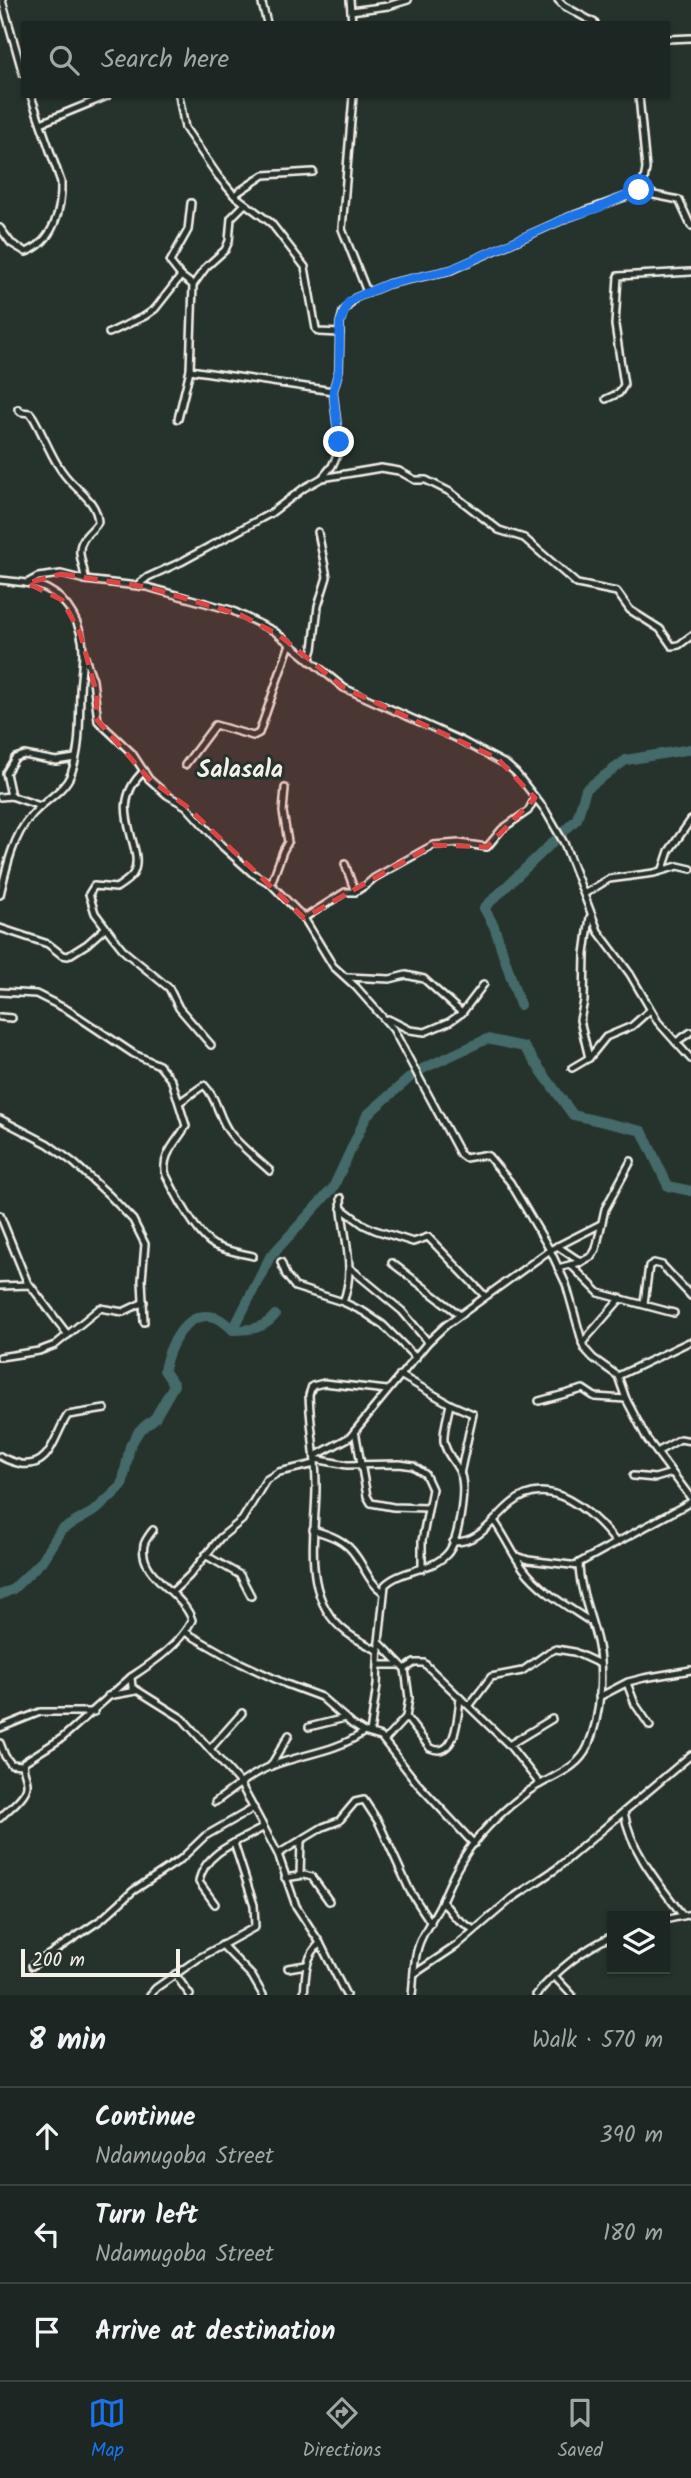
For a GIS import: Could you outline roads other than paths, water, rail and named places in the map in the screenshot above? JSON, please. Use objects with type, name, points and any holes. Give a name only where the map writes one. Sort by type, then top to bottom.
[{"type":"street","points":[[13,0],[2,2],[21,67]]},
{"type":"street","points":[[261,0],[266,21]]},
{"type":"street","points":[[350,0],[352,21]]},
{"type":"street","points":[[351,11],[388,6],[408,0]]},
{"type":"street","points":[[558,0],[591,21]]},
{"type":"street","points":[[670,39],[691,38]]},
{"type":"street","points":[[0,228],[11,243],[26,252],[43,243],[53,226],[62,195],[61,182],[32,98]]},
{"type":"street","points":[[41,123],[102,98]]},
{"type":"street","points":[[179,98],[185,128],[234,195],[271,223],[305,267],[316,329],[319,332],[340,333]]},
{"type":"street","points":[[352,98],[342,229],[368,292]]},
{"type":"street","points":[[322,478],[338,453],[333,391],[339,370],[343,312],[348,303],[388,284],[450,270],[569,217],[630,195],[643,186],[646,169],[639,98]]},
{"type":"street","points":[[234,195],[264,175],[313,172]]},
{"type":"street","points":[[643,186],[654,195],[679,200],[691,226]]},
{"type":"street","points":[[191,203],[188,230],[170,262],[181,276],[193,285]]},
{"type":"street","points":[[178,419],[190,370],[193,285],[206,267],[225,250],[231,218],[245,204]]},
{"type":"street","points":[[606,399],[619,393],[624,385],[615,325],[618,276],[691,272]]},
{"type":"street","points":[[110,333],[155,309],[181,276]]},
{"type":"street","points":[[190,370],[333,391]]},
{"type":"street","points":[[18,409],[30,413],[69,481],[85,494],[95,509],[98,522],[83,540],[79,552],[85,569],[85,580]]},
{"type":"street","points":[[138,585],[148,577],[271,513],[322,478],[382,468],[399,471],[415,480],[426,480],[450,492],[499,530],[524,538],[578,584],[617,592],[630,610],[660,629],[672,646],[679,645],[691,636]]},
{"type":"street","points":[[309,661],[318,606],[327,577],[318,532]]},
{"type":"street","points":[[27,583],[52,574],[138,585],[230,610],[274,631],[344,688],[497,758],[516,773],[545,810],[564,843],[598,931],[630,974],[658,1023],[691,1059]]},
{"type":"street","points":[[0,580],[27,583],[47,589],[62,600],[74,617],[80,633],[83,652],[97,695],[96,719],[132,753],[167,796],[186,806],[223,846],[252,873],[271,884],[304,918],[333,966],[393,1028],[460,1154],[465,1158],[483,1155],[494,1162],[510,1182],[550,1250],[572,1303],[582,1343],[588,1354],[618,1376],[626,1399],[657,1452],[691,1500],[581,1561],[579,1566],[600,1664],[599,1698],[593,1731],[581,1759],[529,1791],[506,1810],[474,1843],[459,1864],[418,1945],[412,1995]]},
{"type":"street","points":[[185,765],[215,725],[253,736],[259,733],[290,644]]},
{"type":"street","points":[[0,895],[21,829],[40,806],[68,781],[79,737],[83,652]]},
{"type":"street","points":[[11,796],[6,773],[15,758],[24,755],[55,761],[75,758]]},
{"type":"street","points":[[144,771],[133,783],[126,806],[128,831],[136,862],[134,871],[116,888],[94,886],[89,894],[95,913],[105,928],[125,952],[169,988],[178,1008],[211,1045]]},
{"type":"street","points":[[271,884],[288,842],[283,812],[285,788]]},
{"type":"street","points":[[0,797],[11,796],[40,806]]},
{"type":"street","points":[[304,918],[345,892],[355,892],[380,874],[433,845],[459,843],[487,847],[502,829],[528,811],[535,798]]},
{"type":"street","points":[[663,869],[669,851],[691,820]]},
{"type":"street","points":[[345,864],[355,892]]},
{"type":"street","points":[[584,894],[609,879],[654,873],[678,866],[691,869]]},
{"type":"street","points":[[589,1058],[580,1020],[591,914]]},
{"type":"street","points":[[0,928],[48,944],[62,955],[68,956],[105,928]]},
{"type":"street","points":[[346,977],[390,979],[406,975],[424,979],[462,1013]]},
{"type":"street","points":[[385,1018],[410,1030],[425,1032],[462,1013],[484,984]]},
{"type":"street","points":[[0,992],[36,994],[68,1010],[118,1044],[165,1070],[180,1102],[186,1126],[165,1157],[163,1168],[166,1175],[200,1233],[212,1244],[229,1251],[253,1255]]},
{"type":"street","points":[[572,1069],[589,1058],[606,1037],[632,1026],[650,1010]]},
{"type":"street","points":[[0,1017],[12,1018]]},
{"type":"street","points":[[676,1042],[691,1032]]},
{"type":"street","points":[[180,1102],[204,1085],[215,1100],[230,1133],[270,1171]]},
{"type":"street","points":[[0,1119],[48,1144],[74,1163],[133,1220],[145,1244],[142,1280],[144,1322]]},
{"type":"street","points":[[558,1268],[593,1256],[611,1195],[631,1161]]},
{"type":"street","points":[[341,1198],[351,1269],[344,1302]]},
{"type":"street","points":[[341,1208],[364,1226],[375,1230],[413,1242],[428,1237],[485,1296]]},
{"type":"street","points":[[0,1215],[28,1284],[68,1335]]},
{"type":"street","points":[[173,1591],[220,1538],[243,1520],[266,1480],[279,1472],[315,1460],[339,1445],[355,1431],[428,1342],[460,1315],[550,1250],[601,1224]]},
{"type":"street","points":[[557,1246],[581,1262]]},
{"type":"street","points":[[281,1262],[295,1287],[344,1302],[374,1318],[416,1358]]},
{"type":"street","points":[[644,1303],[649,1266],[654,1263],[662,1265],[691,1296]]},
{"type":"street","points":[[393,1264],[460,1315]]},
{"type":"street","points":[[571,1265],[599,1293],[674,1313]]},
{"type":"street","points":[[351,1269],[402,1311],[428,1342]]},
{"type":"street","points":[[0,1286],[28,1284]]},
{"type":"street","points":[[582,1343],[621,1298]]},
{"type":"street","points":[[0,1357],[39,1351],[55,1345],[100,1308],[123,1312],[144,1302]]},
{"type":"street","points":[[618,1376],[688,1342]]},
{"type":"street","points":[[367,1732],[379,1665],[383,1592],[388,1581],[422,1569],[446,1555],[453,1542],[462,1506],[460,1474],[473,1414],[400,1375]]},
{"type":"street","points":[[379,1651],[345,1631],[325,1606],[318,1592],[314,1572],[315,1460],[309,1395],[312,1386],[324,1382],[387,1390]]},
{"type":"street","points":[[539,1401],[583,1389],[595,1396],[626,1399]]},
{"type":"street","points":[[450,1404],[444,1445],[460,1474]]},
{"type":"street","points":[[0,1456],[13,1462],[35,1464],[42,1461],[68,1415],[105,1409]]},
{"type":"street","points":[[355,1431],[367,1496],[371,1503],[428,1508]]},
{"type":"street","points":[[657,1452],[680,1439],[691,1441]]},
{"type":"street","points":[[315,1460],[331,1464],[400,1464],[419,1469],[425,1474],[432,1489],[422,1541],[422,1569]]},
{"type":"street","points":[[632,1476],[655,1478],[672,1472]]},
{"type":"street","points":[[453,1542],[472,1539],[523,1495],[543,1492],[556,1494],[589,1512],[616,1542]]},
{"type":"street","points":[[494,1521],[534,1581],[591,1622]]},
{"type":"street","points":[[0,1743],[11,1764],[22,1765],[94,1712],[185,1632],[191,1617],[173,1591],[147,1567],[144,1545],[153,1530]]},
{"type":"street","points":[[313,1530],[343,1542],[357,1557],[370,1580],[383,1592]]},
{"type":"street","points":[[205,1555],[240,1575],[251,1596]]},
{"type":"street","points":[[516,1556],[579,1566]]},
{"type":"street","points":[[185,1632],[234,1660],[321,1697],[345,1718],[385,1740],[417,1783],[474,1843]]},
{"type":"street","points":[[379,1642],[403,1667],[409,1698],[405,1717],[385,1740]]},
{"type":"street","points":[[470,1705],[491,1677],[522,1671],[549,1652],[564,1650],[600,1664]]},
{"type":"street","points":[[379,1665],[403,1667],[424,1663],[509,1745],[540,1784]]},
{"type":"street","points":[[599,1698],[627,1683],[691,1670]]},
{"type":"street","points":[[131,1677],[131,1685],[136,1691],[149,1696],[183,1719],[240,1783],[278,1854],[296,1906],[320,1943],[346,1995]]},
{"type":"street","points":[[627,1683],[635,1704],[650,1726]]},
{"type":"street","points":[[108,1697],[136,1691]]},
{"type":"street","points":[[405,1717],[430,1748],[439,1750],[447,1746],[457,1731],[460,1698]]},
{"type":"street","points":[[0,1728],[40,1712],[94,1712]]},
{"type":"street","points":[[210,1749],[242,1713]]},
{"type":"street","points":[[309,1727],[345,1718]]},
{"type":"street","points":[[509,1745],[552,1719]]},
{"type":"street","points":[[215,1802],[240,1783],[270,1767],[328,1749],[367,1732]]},
{"type":"street","points":[[270,1767],[289,1735]]},
{"type":"street","points":[[414,1974],[456,1946],[511,1899],[556,1869],[691,1755]]},
{"type":"street","points":[[0,1818],[26,1791],[27,1781],[22,1765]]},
{"type":"street","points":[[278,1854],[323,1827],[339,1821],[355,1802],[364,1800],[379,1824],[410,1891],[431,1923]]},
{"type":"street","points":[[32,1966],[102,1919],[133,1891],[181,1858],[205,1836],[254,1808]]},
{"type":"street","points":[[624,1812],[630,1837],[639,1854],[683,1916]]},
{"type":"street","points":[[215,1904],[198,1880],[214,1856],[263,1828]]},
{"type":"street","points":[[300,1875],[301,1840]]},
{"type":"street","points":[[150,1995],[175,1974],[252,1930],[256,1925],[254,1905],[234,1843]]},
{"type":"street","points":[[285,1878],[309,1876],[316,1880],[329,1902]]},
{"type":"street","points":[[442,1901],[456,1918],[474,1930]]},
{"type":"street","points":[[670,1919],[691,1914]]},
{"type":"street","points":[[536,1995],[581,1953],[607,1939]]},
{"type":"street","points":[[304,1995],[306,1965],[311,1952],[320,1943]]},
{"type":"street","points":[[222,1945],[252,1976],[263,1995]]},
{"type":"street","points":[[288,1968],[306,1965]]},
{"type":"street","points":[[175,1974],[190,1995]]},
{"type":"street","points":[[555,1976],[572,1995]]},
{"type":"waterway","points":[[520,1005],[494,926],[484,908],[577,819],[586,789],[626,760],[691,749]]},
{"type":"waterway","points":[[420,1070],[487,1039],[524,1047],[573,1115],[642,1131],[668,1186],[691,1191]]},
{"type":"waterway","points":[[233,1330],[270,1257],[333,1188],[367,1115],[414,1074]]},
{"type":"waterway","points":[[0,1595],[13,1589],[41,1562],[61,1530],[96,1510],[122,1486],[130,1446],[139,1431],[155,1418],[174,1385],[164,1370],[169,1352],[186,1325],[204,1316],[219,1319],[233,1330],[245,1330],[261,1326],[275,1315]]},
{"type":"district","name":"Salasala","points":[[240,769]]}]
